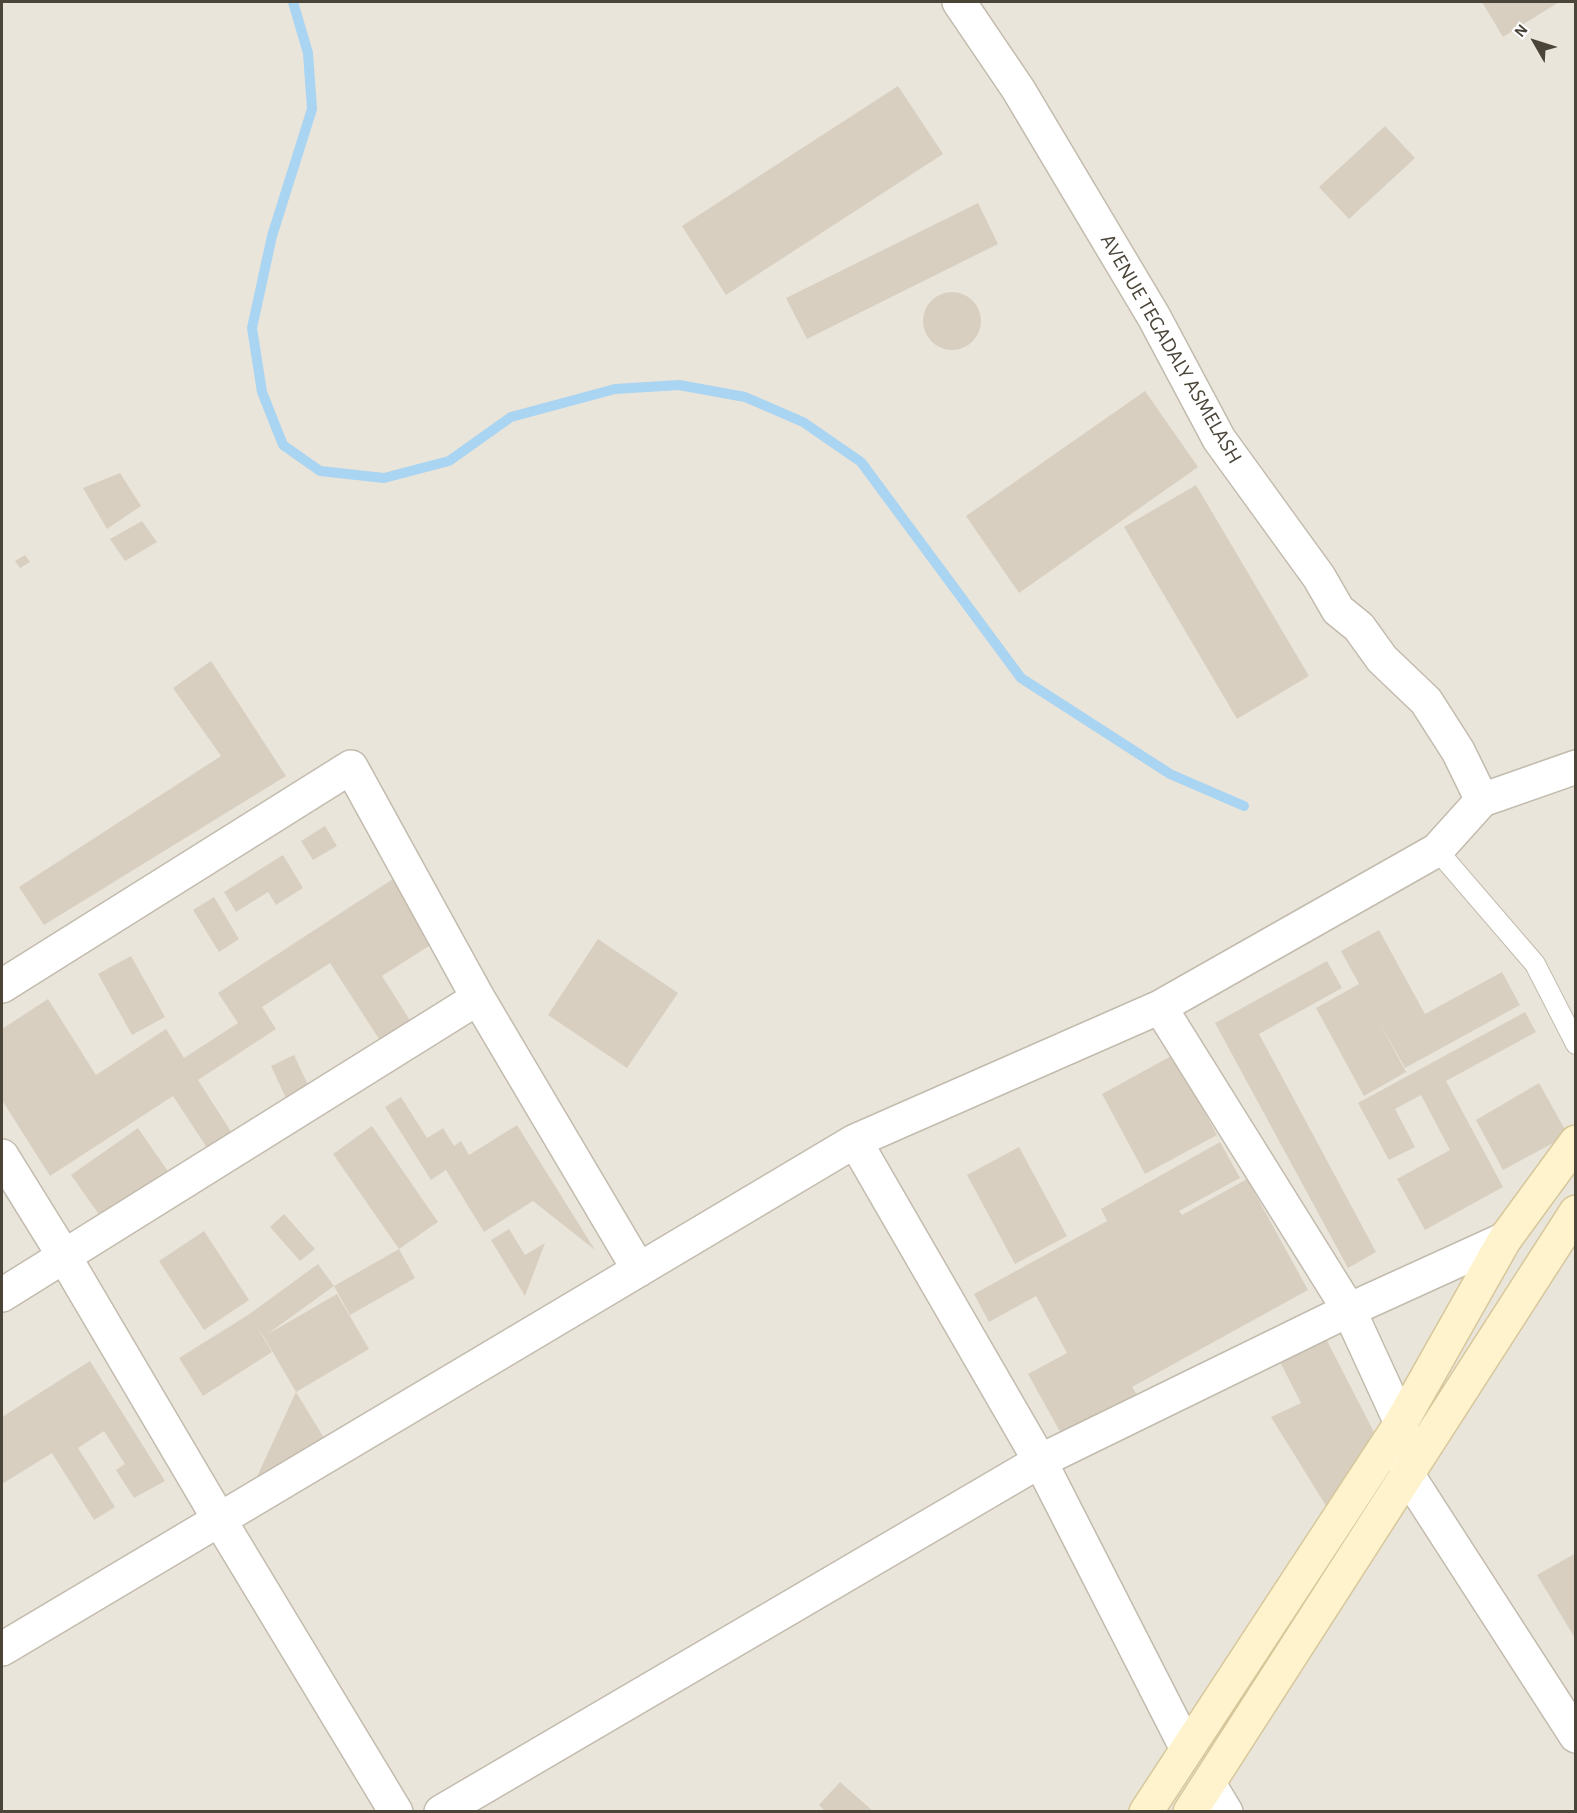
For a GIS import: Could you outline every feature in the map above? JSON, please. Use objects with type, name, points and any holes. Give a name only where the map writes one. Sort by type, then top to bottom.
[{"type":"main road","points":[[1146,1812],[1401,1423],[1505,1239],[1575,1142]]},
{"type":"main road","points":[[1190,1812],[1575,1212]]},
{"type":"street","name":"AVENUE TEGADALY ASMELASH","points":[[959,2],[1018,89],[1154,317],[1219,439],[1320,577],[1338,610],[1359,627],[1383,659],[1426,701],[1458,751],[1482,800]]},
{"type":"street","points":[[2,986],[351,767],[478,998],[639,1270]]},
{"type":"street","points":[[2,1649],[855,1141],[1160,1007],[1437,850],[1482,800],[1575,767]]},
{"type":"street","points":[[2,1296],[478,998]]},
{"type":"street","points":[[1160,1007],[1348,1310],[1401,1423],[1407,1474],[1575,1736]]},
{"type":"street","points":[[855,1141],[1040,1461],[1187,1749]]},
{"type":"street","points":[[2,1156],[396,1812]]},
{"type":"street","points":[[441,1812],[1040,1461],[1348,1310],[1505,1239]]},
{"type":"street","points":[[1209,1784],[1226,1812]]},
{"type":"lane","points":[[1437,850],[1535,964],[1575,1044]]},
{"type":"shaded area","points":[[2,2],[1575,2],[1575,1811],[2,1811]]},
{"type":"building","points":[[1482,2],[1559,2],[1503,37]]},
{"type":"building","points":[[898,86],[943,154],[726,295],[682,226]]},
{"type":"building","points":[[1385,126],[1415,158],[1349,219],[1319,187]]},
{"type":"building","points":[[978,203],[998,244],[807,339],[786,298]]},
{"type":"building","points":[[952,292],[963,294],[976,305],[981,321],[979,332],[968,345],[952,350],[941,348],[928,337],[923,321],[925,310],[936,297]]},
{"type":"building","points":[[1145,391],[1198,467],[1019,593],[966,516]]},
{"type":"building","points":[[120,473],[141,506],[107,529],[83,488]]},
{"type":"building","points":[[1196,485],[1309,676],[1237,719],[1124,527]]},
{"type":"building","points":[[142,521],[157,542],[125,561],[110,539]]},
{"type":"building","points":[[25,555],[30,562],[20,568],[15,561]]},
{"type":"building","points":[[211,661],[286,776],[44,925],[19,887],[221,756],[173,688]]},
{"type":"building","points":[[325,826],[337,846],[313,860],[301,841]]},
{"type":"building","points":[[283,855],[303,888],[276,905],[268,892],[236,912],[224,892]]},
{"type":"building","points":[[402,873],[443,937],[382,976],[418,1033],[388,1053],[330,963],[262,1007],[276,1029],[198,1080],[239,1144],[215,1160],[173,1096],[50,1176],[2,1100],[2,1029],[48,999],[96,1075],[166,1029],[184,1058],[238,1023],[218,993]]},
{"type":"building","points":[[214,897],[239,939],[219,952],[193,910]]},
{"type":"building","points":[[1379,930],[1425,1014],[1502,972],[1520,1005],[1405,1068],[1377,1018],[1406,1072],[1364,1096],[1316,1008],[1359,984],[1341,951]]},
{"type":"building","points":[[598,939],[678,993],[627,1068],[548,1015]]},
{"type":"building","points":[[131,956],[165,1017],[132,1035],[98,974]]},
{"type":"building","points":[[1327,961],[1342,988],[1259,1034],[1376,1252],[1348,1268],[1215,1023]]},
{"type":"building","points":[[1525,1012],[1536,1032],[1446,1081],[1503,1187],[1425,1230],[1397,1179],[1450,1150],[1421,1095],[1395,1109],[1415,1147],[1389,1160],[1358,1103]]},
{"type":"building","points":[[294,1055],[315,1100],[292,1111],[271,1066]]},
{"type":"building","points":[[1173,1055],[1217,1135],[1145,1174],[1102,1094]]},
{"type":"building","points":[[1539,1083],[1568,1135],[1503,1170],[1476,1120]]},
{"type":"building","points":[[401,1097],[427,1138],[443,1128],[454,1146],[461,1141],[469,1155],[517,1125],[595,1250],[533,1201],[484,1232],[446,1170],[431,1180],[385,1107]]},
{"type":"building","points":[[372,1126],[438,1222],[399,1249],[333,1154]]},
{"type":"building","points":[[138,1128],[176,1183],[110,1230],[71,1175]]},
{"type":"building","points":[[1220,1142],[1240,1178],[1179,1211],[1182,1215],[1247,1179],[1308,1290],[1132,1387],[1138,1396],[1063,1437],[1028,1374],[1067,1353],[1036,1296],[989,1322],[974,1294],[1107,1221],[1101,1209]]},
{"type":"building","points":[[1019,1147],[1067,1236],[1015,1264],[967,1175]]},
{"type":"building","points":[[284,1214],[315,1249],[300,1261],[270,1227]]},
{"type":"building","points":[[509,1229],[525,1255],[545,1243],[525,1296],[491,1240]]},
{"type":"building","points":[[204,1231],[249,1300],[204,1330],[159,1261]]},
{"type":"building","points":[[399,1249],[415,1278],[350,1315],[334,1286]]},
{"type":"building","points":[[318,1264],[334,1286],[266,1335],[337,1294],[369,1349],[296,1392],[256,1325],[272,1352],[203,1396],[179,1358],[248,1315]]},
{"type":"building","points":[[1323,1333],[1377,1438],[1328,1509],[1271,1417],[1301,1403],[1279,1360]]},
{"type":"building","points":[[90,1361],[165,1481],[134,1498],[116,1470],[125,1464],[104,1431],[78,1448],[115,1507],[94,1520],[52,1453],[2,1484],[2,1417]]},
{"type":"building","points":[[296,1392],[324,1438],[255,1481]]},
{"type":"building","points":[[1576,1553],[1576,1640],[1537,1575]]},
{"type":"building","points":[[840,1782],[874,1812],[826,1812],[819,1805]]},
{"type":"waterway","points":[[293,2],[308,53],[312,109],[272,236],[252,328],[262,392],[283,445],[320,471],[384,478],[449,461],[511,417],[615,389],[679,385],[745,397],[803,422],[861,462],[1021,678],[1170,774],[1244,806]]}]
